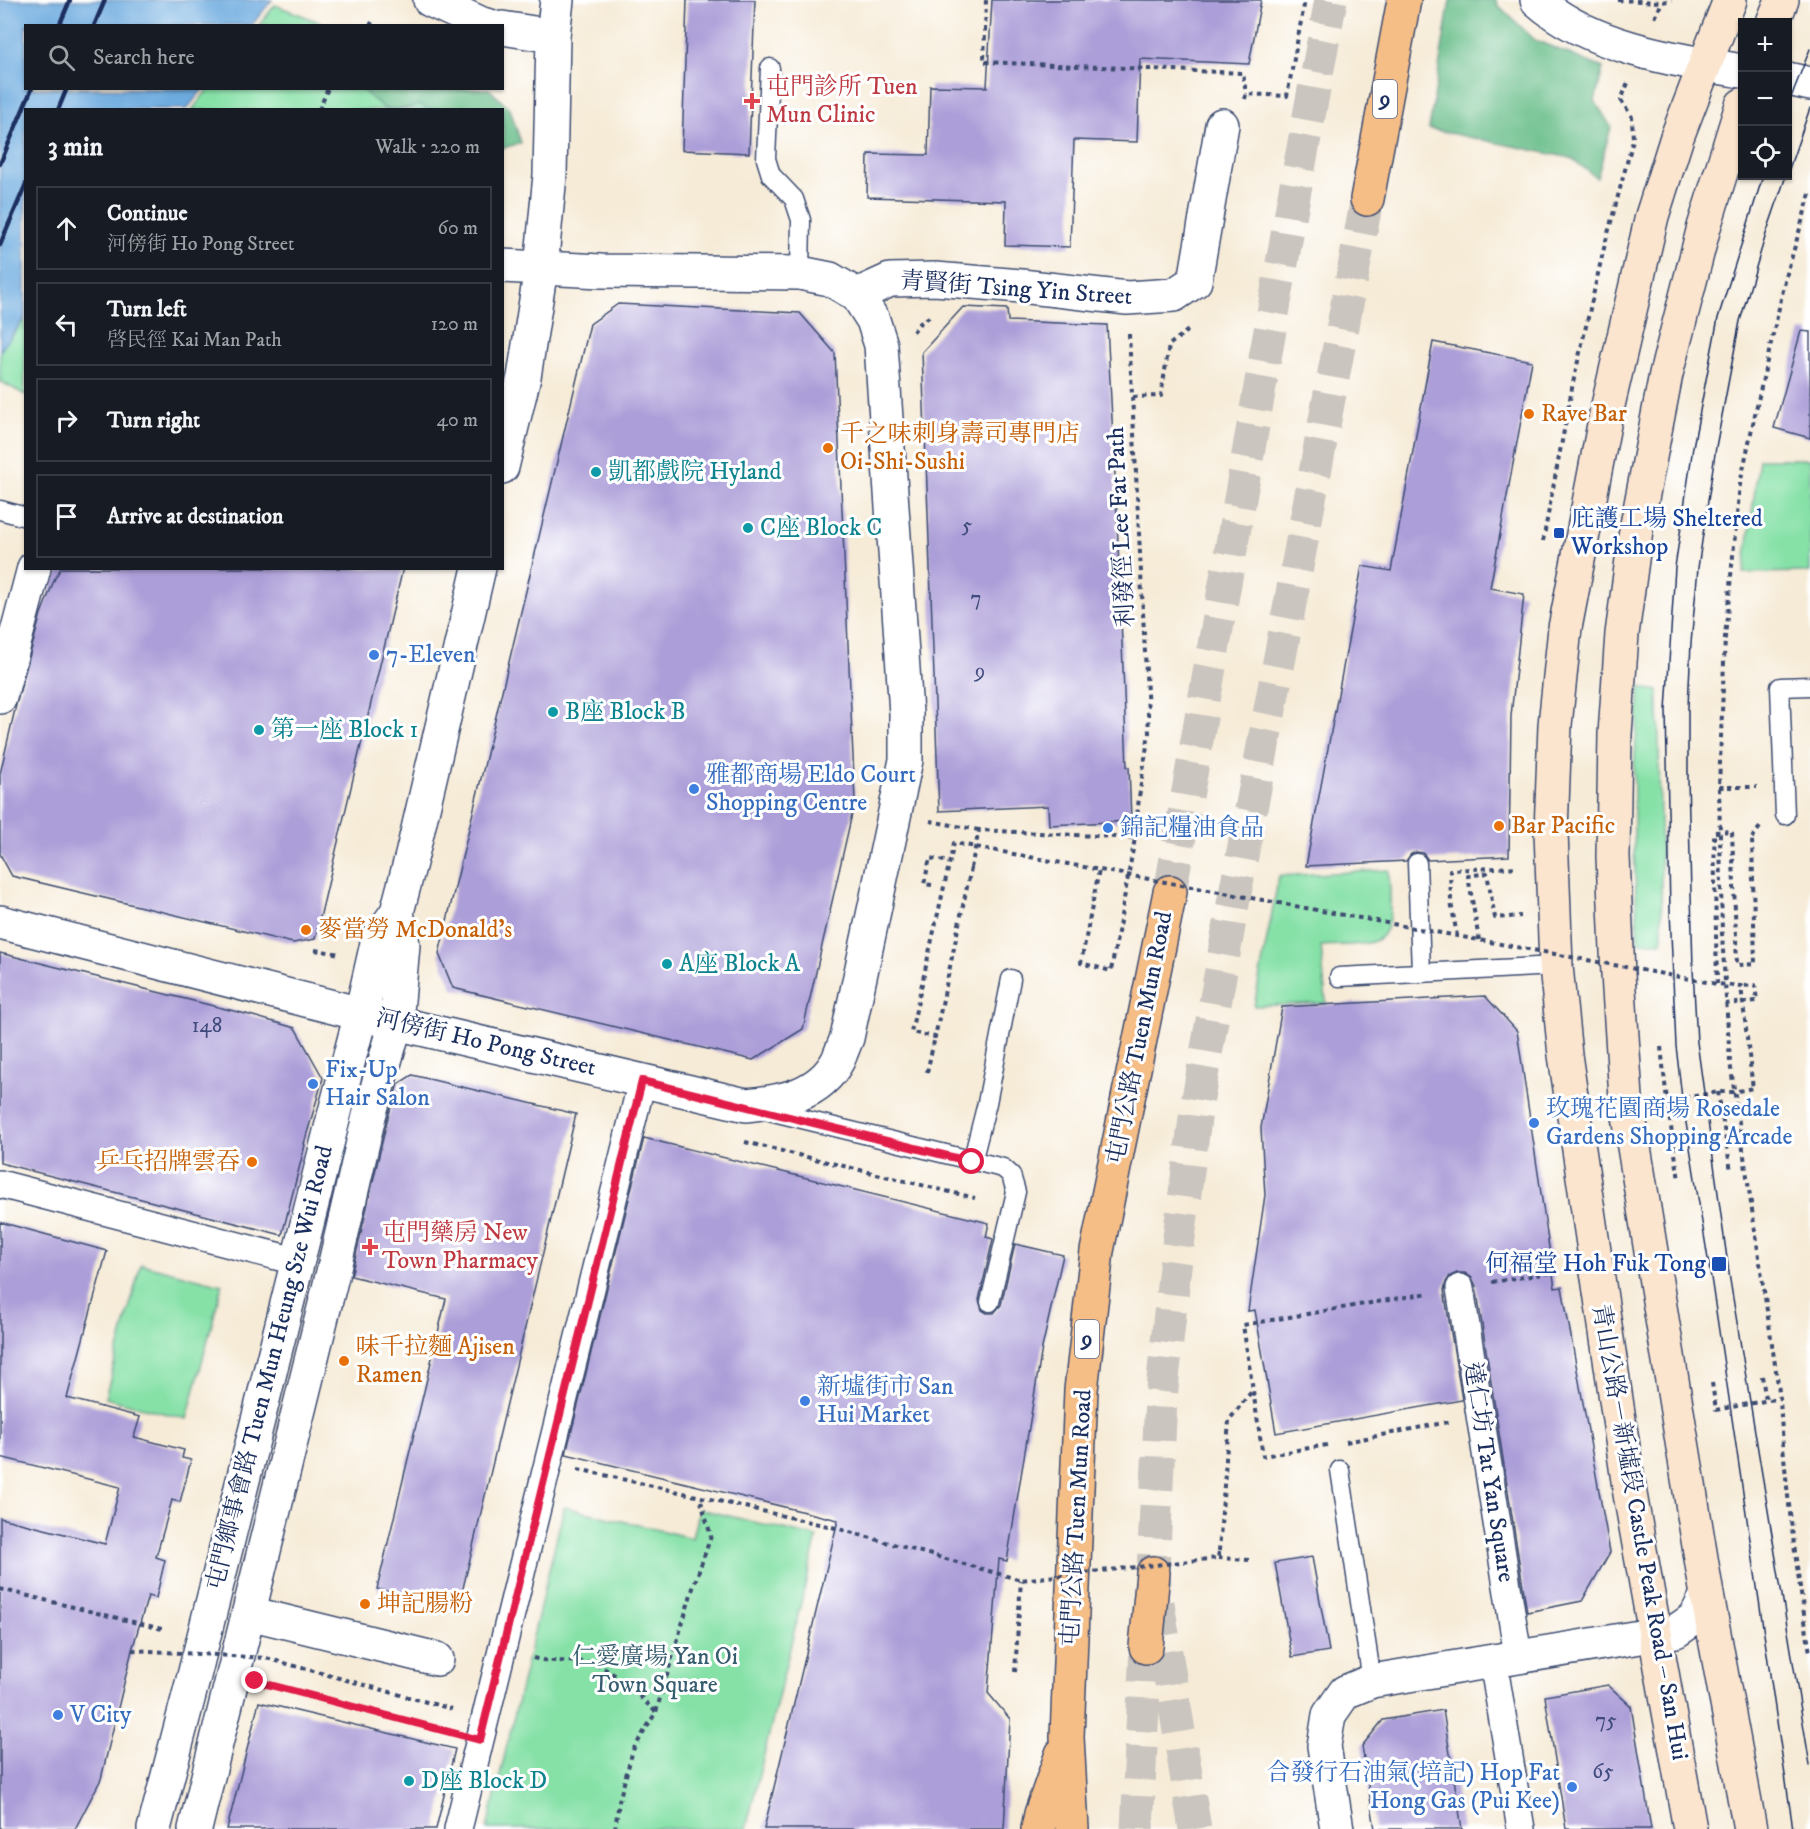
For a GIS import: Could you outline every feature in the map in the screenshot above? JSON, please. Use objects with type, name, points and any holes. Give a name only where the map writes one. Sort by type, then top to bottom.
[{"type":"highway","name":"9","points":[[1367,199],[1404,0]]},
{"type":"highway","name":"屯門公路 Tuen Mun Road","points":[[1072,1829],[1067,1737],[1082,1390],[1097,1251],[1170,892]]},
{"type":"highway","points":[[1146,1647],[1153,1573]]},
{"type":"highway","points":[[1038,1829],[1067,1737]]},
{"type":"main road","name":"青山公路－新墟段 Castle Peak Road – San Hui","points":[[1690,1829],[1630,1494],[1564,1055],[1556,966],[1551,832],[1555,725],[1565,628],[1605,414],[1652,216],[1677,137],[1730,0]]},
{"type":"main road","points":[[1775,18],[1782,0]]},
{"type":"main road","points":[[1738,121],[1704,227],[1666,374],[1636,530],[1622,634],[1614,734],[1613,857],[1626,1098],[1707,1595],[1750,1829]]},
{"type":"street","points":[[430,0],[482,24]]},
{"type":"street","points":[[504,459],[524,377],[541,268],[550,175],[553,36],[557,0]]},
{"type":"street","points":[[1537,0],[1548,10],[1571,24],[1640,51],[1738,70]]},
{"type":"street","points":[[504,28],[553,36]]},
{"type":"street","points":[[1792,80],[1810,84]]},
{"type":"street","name":"青賢街 Tsing Yin Street","points":[[857,295],[891,280],[935,279],[1127,298],[1174,295],[1195,281],[1222,125]]},
{"type":"street","points":[[504,266],[601,271],[800,273],[830,279],[857,295],[873,320],[881,345],[906,713],[906,760],[847,1038],[837,1061],[826,1076],[798,1096],[773,1103],[746,1105]]},
{"type":"street","points":[[0,697],[33,570]]},
{"type":"street","name":"屯門鄉事會路 Tuen Mun Heung Sze Wui Road","points":[[154,1829],[361,1014],[378,939],[397,912],[412,855],[479,570]]},
{"type":"street","name":"屯門鄉事會路 Tuen Mun Heung Sze Wui Road","points":[[195,1829],[333,1272],[369,1116],[396,1023],[403,945],[397,912]]},
{"type":"street","name":"河傍街 Ho Pong Street","points":[[0,922],[396,1023],[746,1105]]},
{"type":"street","points":[[458,1829],[642,1081]]},
{"type":"street","points":[[0,1184],[284,1258]]},
{"type":"street","name":"達仁坊 Tat Yan Square","points":[[1460,1288],[1481,1416],[1521,1829]]},
{"type":"street","points":[[1337,1829],[1324,1746],[1329,1715],[1345,1692],[1372,1681],[1676,1631],[1695,1618],[1707,1595]]},
{"type":"street","points":[[249,1613],[437,1659]]},
{"type":"lane","points":[[770,68],[766,159],[771,175],[794,199],[801,220],[800,273]]},
{"type":"lane","points":[[0,510],[24,516]]},
{"type":"lane","points":[[1785,815],[1780,687],[1810,686]]},
{"type":"lane","points":[[1417,862],[1421,972]]},
{"type":"lane","points":[[1339,977],[1556,966]]},
{"type":"lane","points":[[972,1162],[987,1103],[1011,978]]},
{"type":"lane","name":"河傍街 Ho Pong Street","points":[[746,1105],[1003,1168],[1011,1175],[1016,1192],[990,1302]]},
{"type":"lane","points":[[1340,1470],[1372,1681]]},
{"type":"path","points":[[986,0],[984,62],[1243,73],[1246,94]]},
{"type":"path","points":[[1618,0],[1662,2],[1672,0]]},
{"type":"path","points":[[320,108],[327,90]]},
{"type":"path","points":[[1810,194],[1786,277],[1740,484],[1725,637],[1719,787],[1725,1005],[1733,1092],[1780,1398],[1784,1465],[1810,1653]]},
{"type":"path","points":[[910,336],[919,324],[938,310]]},
{"type":"path","name":"利發徑 Lee Fat Path","points":[[1099,870],[1082,963],[1111,971],[1135,838],[1149,733],[1129,331]]},
{"type":"path","points":[[929,811],[930,821],[979,830],[1135,838]]},
{"type":"path","points":[[927,1072],[979,830]]},
{"type":"path","points":[[1717,984],[1714,832],[1732,831],[1737,965],[1755,964],[1752,838]]},
{"type":"path","points":[[935,1037],[911,1032],[954,843],[1717,984],[1755,985],[1757,1001],[1725,1005]]},
{"type":"path","points":[[932,885],[924,884],[930,858],[950,862]]},
{"type":"path","points":[[1479,940],[1468,876],[1487,873],[1495,918]]},
{"type":"path","points":[[1451,902],[1457,936]]},
{"type":"path","points":[[1654,967],[1655,978]]},
{"type":"path","points":[[1667,1101],[1753,1088],[1742,986]]},
{"type":"path","points":[[1661,1046],[1678,1180]]},
{"type":"path","points":[[1718,1092],[1731,1171]]},
{"type":"path","points":[[1481,1416],[1263,1456],[1243,1325],[1570,1269]]},
{"type":"path","points":[[1762,1376],[1766,1401]]},
{"type":"path","points":[[1712,1383],[1716,1410],[1780,1398]]},
{"type":"path","points":[[1218,1558],[1229,1420],[1252,1390]]},
{"type":"path","points":[[548,1462],[831,1527],[1021,1580],[1218,1558],[1249,1560]]},
{"type":"path","points":[[615,1829],[619,1801],[633,1750],[656,1712],[711,1536],[700,1498]]},
{"type":"path","points":[[1015,1672],[1021,1580]]},
{"type":"path","points":[[0,1589],[166,1630]]},
{"type":"path","points":[[132,1650],[266,1658],[452,1709]]},
{"type":"path","points":[[502,1650],[543,1661],[585,1662],[613,1674],[656,1712]]},
{"type":"path","points":[[266,1684],[480,1740]]},
{"type":"green space","points":[[1450,0],[1496,0],[1498,5],[1535,40],[1603,68],[1595,101],[1611,127],[1597,178],[1571,158],[1429,129]]},
{"type":"green space","points":[[275,5],[324,24],[260,24]]},
{"type":"green space","points":[[207,90],[465,90],[474,108],[194,108]]},
{"type":"green space","points":[[362,90],[490,90],[510,109],[521,143],[504,148],[504,108],[426,108],[421,105],[407,108],[384,108]]},
{"type":"green space","points":[[24,320],[24,394],[0,381],[0,351]]},
{"type":"green space","points":[[1759,459],[1810,459],[1810,572],[1744,573]]},
{"type":"green space","points":[[1640,687],[1658,691],[1662,942],[1638,942],[1634,848],[1634,768]]},
{"type":"green space","points":[[1389,870],[1390,911],[1385,931],[1380,938],[1360,944],[1321,946],[1326,1003],[1254,1006],[1279,876]]},
{"type":"green space","points":[[141,1264],[222,1285],[187,1419],[105,1398]]},
{"type":"green space","name":"仁愛廣場 Yan Oi Town Square","points":[[564,1507],[692,1538],[699,1509],[817,1537],[746,1829],[487,1829]]},
{"type":"water","points":[[0,0],[272,0],[253,24],[24,24],[24,90],[202,90],[188,108],[24,108],[24,319],[0,351]]},
{"type":"building","points":[[687,0],[755,0],[749,153],[682,150]]},
{"type":"building","points":[[992,0],[1261,0],[1249,64],[1140,59],[1137,142],[1074,140],[1070,247],[1005,245],[1006,201],[867,197],[868,154],[928,155],[930,86],[987,87]]},
{"type":"building","points":[[618,304],[800,313],[835,353],[855,801],[803,1029],[753,1060],[453,988],[439,954],[590,324]]},
{"type":"building","points":[[963,307],[1007,309],[1008,321],[1107,325],[1131,821],[1049,825],[1048,806],[939,811],[922,352]]},
{"type":"building","points":[[1801,331],[1810,332],[1810,438],[1774,428]]},
{"type":"building","points":[[1433,342],[1532,361],[1490,588],[1524,594],[1511,716],[1509,856],[1428,860],[1423,853],[1416,852],[1411,854],[1406,861],[1306,866],[1362,566],[1391,571]]},
{"type":"building","points":[[60,570],[403,570],[315,939],[293,943],[12,876],[0,854],[0,774],[41,614]]},
{"type":"building","points":[[0,953],[295,1028],[323,1078],[282,1235],[0,1163]]},
{"type":"building","points":[[1485,996],[1517,1031],[1555,1288],[1562,1287],[1610,1552],[1582,1601],[1527,1612],[1476,1286],[1472,1278],[1465,1273],[1450,1276],[1444,1290],[1462,1400],[1276,1433],[1255,1310],[1248,1311],[1265,1195],[1261,1128],[1282,1007]]},
{"type":"building","points":[[412,1075],[576,1114],[458,1609],[377,1589],[446,1299],[351,1276],[387,1121],[398,1084]]},
{"type":"building","name":"新墟街市 San Hui Market","points":[[644,1138],[989,1223],[986,1237],[993,1239],[979,1300],[982,1310],[987,1313],[994,1313],[1001,1305],[1015,1244],[1063,1255],[1042,1348],[1007,1561],[999,1559],[988,1693],[1010,1719],[1004,1829],[764,1829],[838,1520],[566,1454]]},
{"type":"building","points":[[0,1222],[107,1251],[67,1398],[140,1417],[134,1437],[184,1450],[182,1458],[191,1460],[180,1502],[172,1500],[156,1557],[165,1560],[156,1598],[148,1596],[132,1650],[101,1779],[75,1829],[0,1829],[0,1518],[105,1544],[120,1487],[0,1457]]},
{"type":"building","points":[[1312,1557],[1329,1651],[1292,1657],[1275,1563]]},
{"type":"building","points":[[1608,1685],[1631,1706],[1651,1829],[1566,1829],[1545,1696]]},
{"type":"building","points":[[259,1702],[455,1749],[436,1829],[227,1829]]},
{"type":"building","points":[[1443,1710],[1462,1829],[1375,1829],[1362,1746],[1383,1720]]},
{"type":"tunnel","points":[[1170,892],[1331,0]]},
{"type":"tunnel","points":[[1195,1829],[1153,1573],[1161,1398],[1175,1267],[1197,1104],[1367,199]]},
{"type":"tunnel","points":[[1137,1829],[1146,1647]]},
{"type":"tram line","points":[[1792,95],[1810,49]]},
{"type":"tram line","points":[[1792,160],[1810,108]]},
{"type":"tram line","points":[[1762,180],[1718,318],[1693,447],[1675,567],[1666,710],[1670,911],[1676,1046],[1793,1829]]},
{"type":"tram line","points":[[1785,180],[1740,321],[1716,447],[1698,568],[1691,643],[1688,779],[1697,1042],[1730,1280],[1810,1765]]},
{"type":"railway","points":[[60,24],[70,0]]},
{"type":"railway","points":[[95,24],[105,0]]},
{"type":"railway","points":[[0,164],[31,90]]},
{"type":"railway","points":[[59,108],[66,90]]},
{"type":"railway","points":[[0,245],[24,189]]},
{"type":"place","name":"屯門診所 Tuen Mun Clinic","points":[[752,101]]},
{"type":"place","name":"Rave Bar","points":[[1529,414]]},
{"type":"place","name":"千之味刺身壽司專門店 Oi-Shi-Sushi","points":[[828,448]]},
{"type":"place","name":"凱都戲院 Hyland","points":[[596,472]]},
{"type":"place","name":"C座 Block C","points":[[748,528]]},
{"type":"place","name":"庇護工場 Sheltered Workshop","points":[[1559,533]]},
{"type":"place","name":"7-Eleven","points":[[374,655]]},
{"type":"place","name":"B座 Block B","points":[[553,712]]},
{"type":"place","name":"第一座 Block 1","points":[[259,730]]},
{"type":"place","name":"雅都商場 Eldo Court Shopping Centre","points":[[694,789]]},
{"type":"place","name":"Bar Pacific","points":[[1499,826]]},
{"type":"place","name":"錦記糧油食品","points":[[1108,828]]},
{"type":"place","name":"麥當勞 McDonald's","points":[[306,930]]},
{"type":"place","name":"A座 Block A","points":[[667,964]]},
{"type":"place","name":"Fix-Up Hair Salon","points":[[313,1084]]},
{"type":"place","name":"玫瑰花園商場 Rosedale Gardens Shopping Arcade","points":[[1534,1123]]},
{"type":"place","name":"乒乓招牌雲吞","points":[[252,1162]]},
{"type":"place","name":"屯門藥房 New Town Pharmacy","points":[[370,1247]]},
{"type":"place","name":"何福堂 Hoh Fuk Tong","points":[[1719,1264]]},
{"type":"place","name":"味千拉麵 Ajisen Ramen","points":[[344,1361]]},
{"type":"place","name":"新墟街市 San Hui Market","points":[[805,1401]]},
{"type":"place","name":"坤記腸粉","points":[[365,1604]]},
{"type":"place","name":"V City","points":[[58,1715]]},
{"type":"place","name":"D座 Block D","points":[[409,1781]]},
{"type":"place","name":"合發行石油氣(培記) Hop Fat Hong Gas (Pui Kee)","points":[[1572,1787]]},
{"type":"route","points":[[255,1681],[480,1740],[642,1081],[972,1162]]}]
